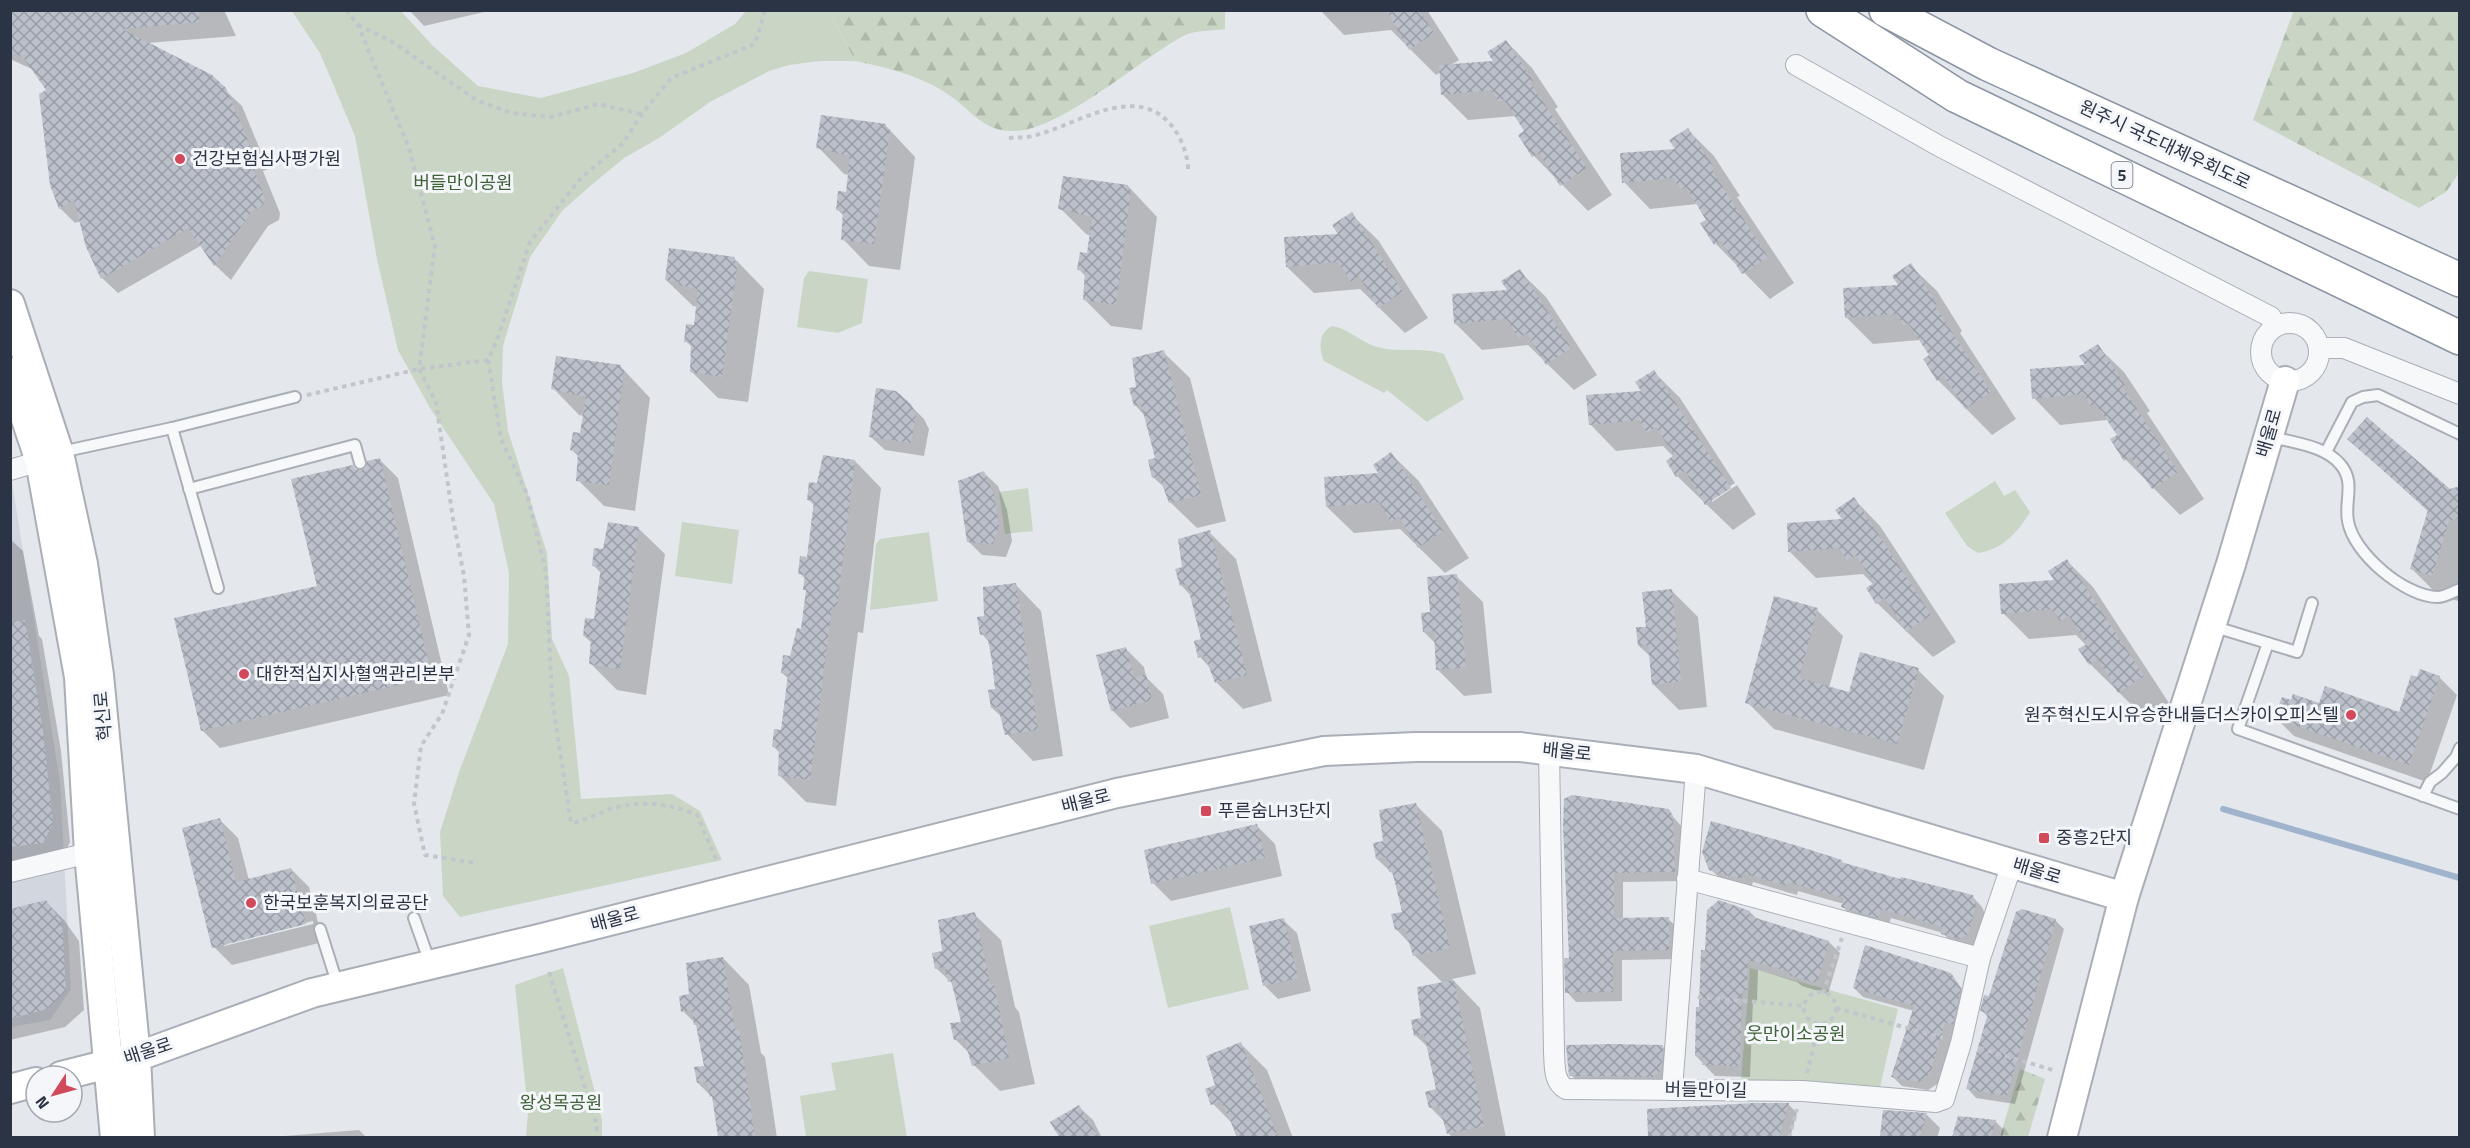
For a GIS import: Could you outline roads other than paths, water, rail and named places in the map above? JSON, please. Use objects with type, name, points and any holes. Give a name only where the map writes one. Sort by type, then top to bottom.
[{"type":"highway","name":"5","points":[[1823,10],[1957,96],[2460,338]]},
{"type":"highway","name":"원주시 국도대체우회도로","points":[[1886,10],[1988,64],[2453,277]]},
{"type":"street","points":[[1796,65],[1939,146],[2271,317],[2275,326]]},
{"type":"street","name":"혁신로","points":[[10,304],[49,457],[83,564],[99,675],[136,1057],[140,1137]]},
{"type":"street","points":[[2293,322],[2302,325],[2316,338],[2319,348],[2319,358],[2308,375],[2299,380],[2285,381],[2270,374],[2261,358],[2262,339],[2275,326],[2293,322]]},
{"type":"street","points":[[2319,348],[2344,348],[2460,394]]},
{"type":"street","name":"혁신로","points":[[10,372],[49,457],[79,677],[89,853],[115,1137]]},
{"type":"street","name":"배울로","points":[[2062,1137],[2124,897],[2211,626],[2285,381]]},
{"type":"street","points":[[10,470],[49,457]]},
{"type":"street","name":"배울로","points":[[84,1070],[136,1057],[312,993],[538,939],[1118,793],[1324,751],[1416,747],[1520,747],[1696,769],[2124,897]]},
{"type":"street","name":"버들만이길","points":[[1549,751],[1556,1078],[1559,1084],[1566,1089],[1803,1091],[1935,1102],[1944,1099],[1961,1043],[1980,958],[2012,864]]},
{"type":"street","points":[[1672,1090],[1696,769]]},
{"type":"street","points":[[10,872],[89,853]]},
{"type":"street","points":[[1687,879],[1980,958]]},
{"type":"lane","points":[[2326,452],[2352,402],[2363,397],[2378,395],[2460,434]]},
{"type":"lane","points":[[49,457],[295,398]]},
{"type":"lane","points":[[172,428],[218,588]]},
{"type":"lane","points":[[2268,436],[2326,452],[2341,465],[2350,483],[2348,521],[2360,547],[2381,570],[2406,588],[2438,597],[2460,590]]},
{"type":"lane","points":[[189,489],[355,445],[360,463]]},
{"type":"lane","points":[[2211,626],[2297,652],[2312,603]]},
{"type":"lane","points":[[2268,643],[2238,729],[2460,809]]},
{"type":"lane","points":[[2424,796],[2430,782],[2442,773],[2456,757],[2460,748]]},
{"type":"lane","points":[[414,918],[430,964]]},
{"type":"lane","points":[[320,929],[339,987]]},
{"type":"waterway","points":[[2223,809],[2460,878]]},
{"type":"place","name":"건강보험심사평가원","points":[[180,159]]},
{"type":"place","name":"대한적십지사혈액관리본부","points":[[244,674]]},
{"type":"place","name":"원주혁신도시유승한내들더스카이오피스텔","points":[[2351,715]]},
{"type":"place","name":"푸른숨LH3단지","points":[[1206,811]]},
{"type":"place","name":"중흥2단지","points":[[2044,838]]},
{"type":"place","name":"한국보훈복지의료공단","points":[[251,903]]},
{"type":"park label","name":"버들만이공원","points":[[463,183]]},
{"type":"park label","name":"웃만이소공원","points":[[1796,1034]]},
{"type":"park label","name":"왕성목공원","points":[[561,1103]]}]
